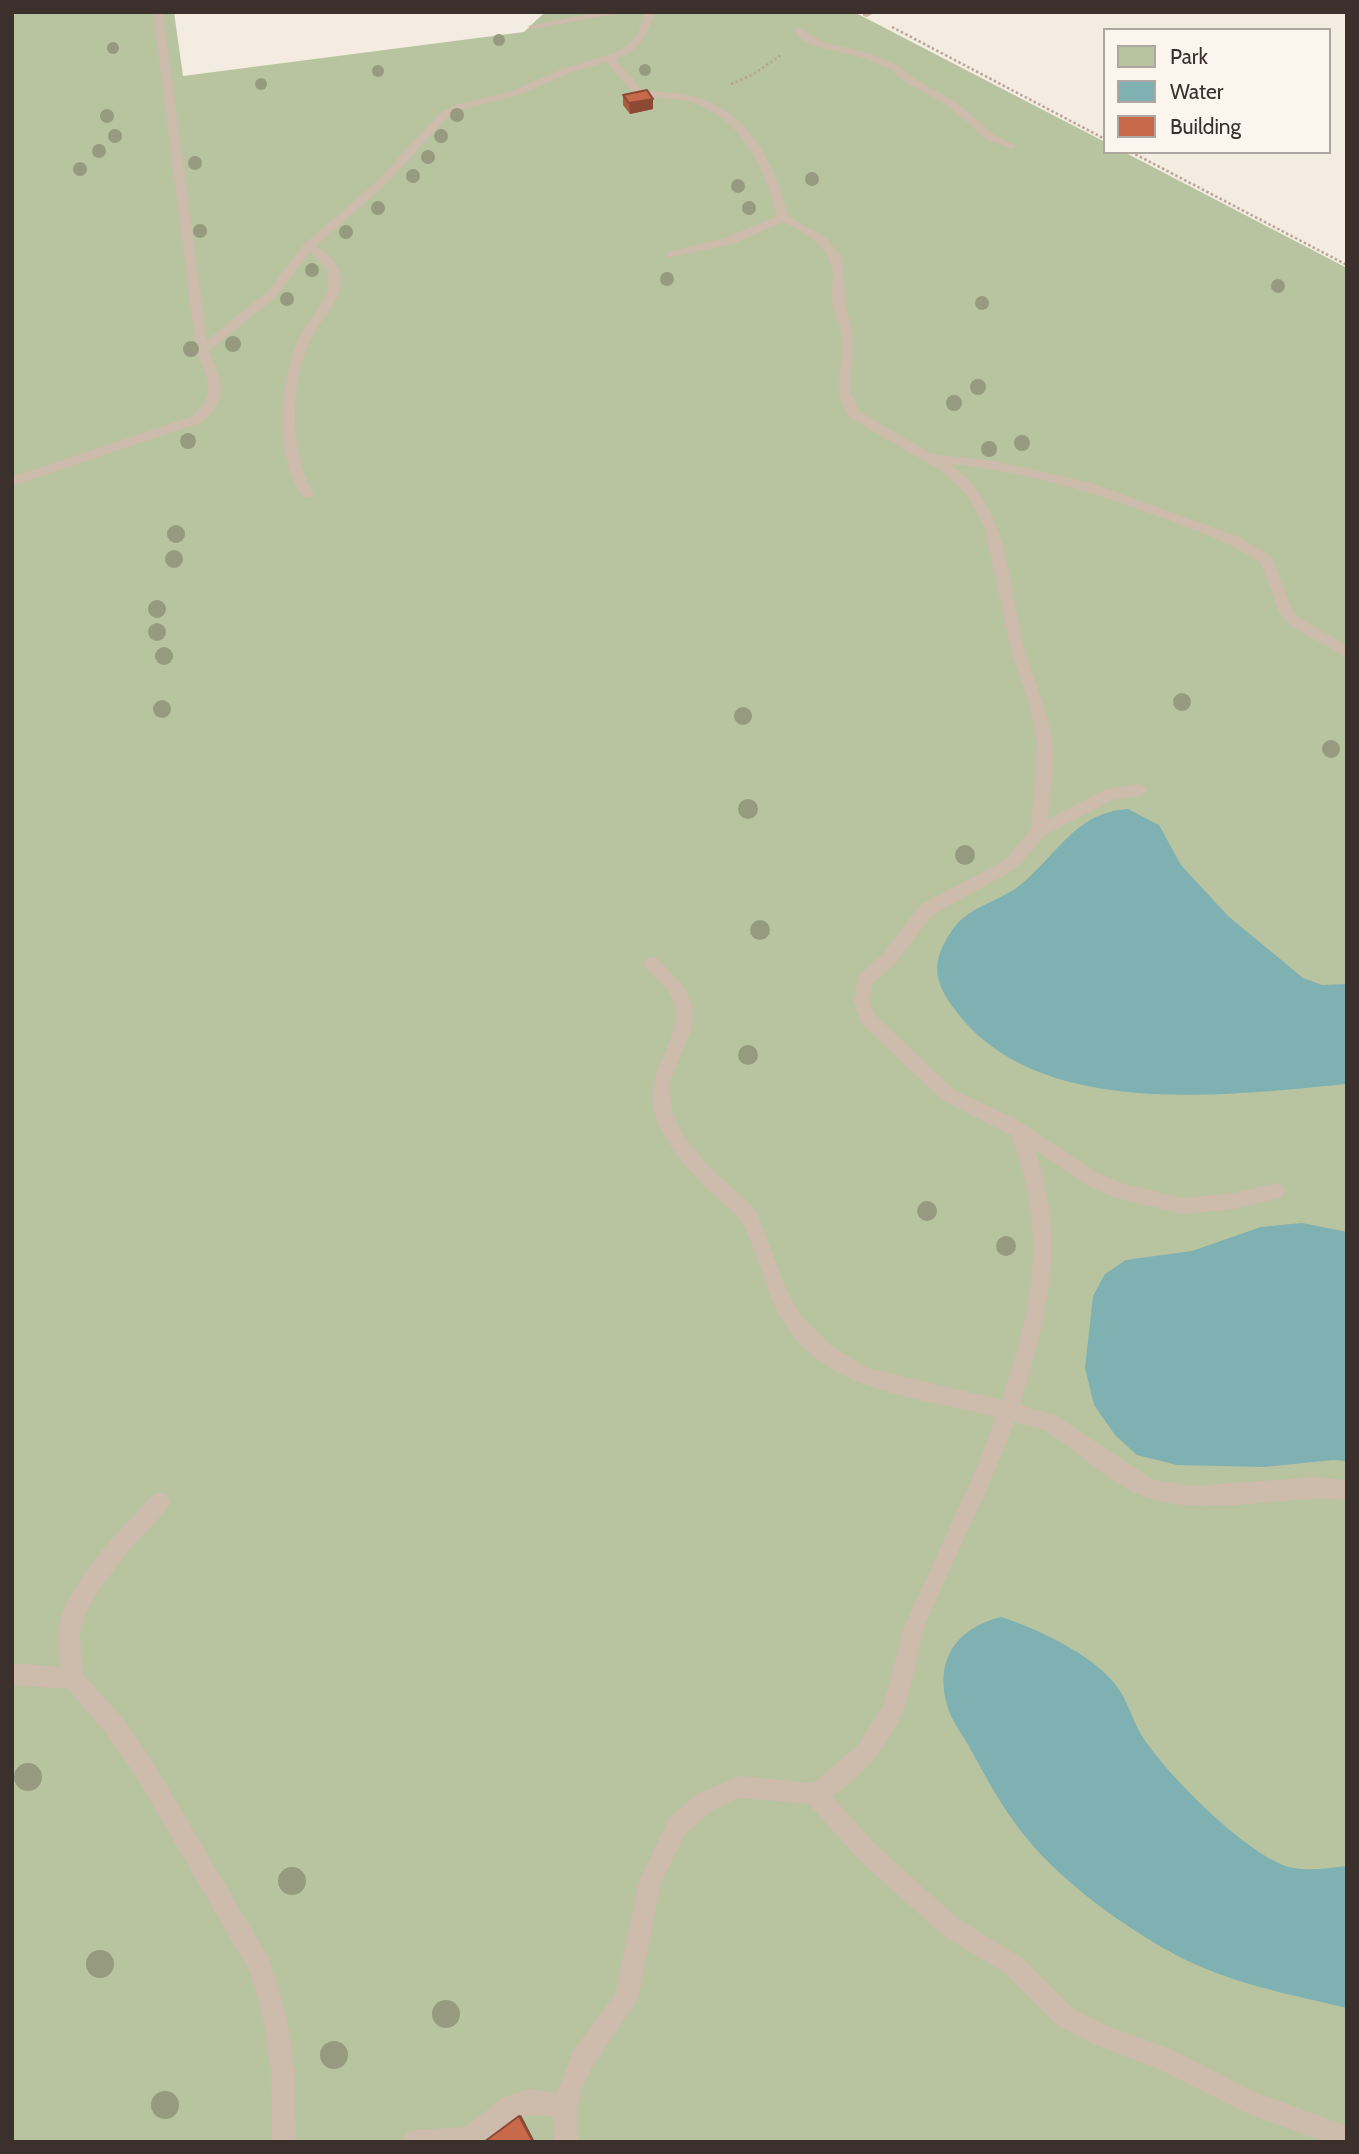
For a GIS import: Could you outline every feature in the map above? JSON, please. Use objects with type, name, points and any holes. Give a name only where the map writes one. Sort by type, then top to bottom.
[{"type":"lane","points":[[12,482],[198,419],[213,406],[218,390],[202,350],[158,12]]},
{"type":"lane","points":[[533,26],[620,12]]},
{"type":"lane","points":[[202,350],[271,295],[309,246],[381,183],[445,114],[609,59],[630,49],[642,36],[650,12]]},
{"type":"lane","points":[[799,30],[807,39],[819,44],[865,55],[893,67],[911,81],[952,104],[990,137],[1011,146]]},
{"type":"lane","points":[[609,59],[639,93],[695,100],[731,117],[741,128],[772,178],[783,218],[816,234],[834,254],[839,276],[839,302],[848,345],[842,384],[848,405],[855,414],[948,469],[974,493],[991,526],[1020,657],[1037,704],[1045,742],[1039,831]]},
{"type":"lane","points":[[671,255],[729,242],[783,218]]},
{"type":"lane","points":[[307,494],[298,483],[293,466],[288,425],[293,386],[305,339],[325,308],[335,280],[335,272],[324,257],[309,246]]},
{"type":"lane","points":[[928,457],[979,461],[1048,474],[1119,496],[1234,541],[1267,560],[1281,604],[1294,621],[1347,653]]},
{"type":"lane","points":[[1140,790],[1112,793],[1039,831],[1011,864],[926,910],[889,959],[865,980],[861,988],[863,1010],[874,1029],[948,1095],[1018,1129],[1094,1180],[1119,1191],[1183,1206],[1223,1203],[1276,1191]]},
{"type":"lane","points":[[651,962],[680,994],[685,1013],[682,1030],[660,1084],[664,1115],[675,1139],[699,1168],[749,1216],[778,1293],[794,1322],[823,1351],[864,1376],[1011,1410],[1048,1422],[1150,1489],[1192,1496],[1316,1487],[1347,1490]]},
{"type":"lane","points":[[815,1794],[843,1776],[873,1743],[898,1696],[904,1662],[916,1622],[980,1488],[1011,1410],[1039,1299],[1044,1244],[1041,1206],[1018,1129]]},
{"type":"lane","points":[[160,1502],[124,1541],[93,1581],[76,1610],[69,1634],[73,1679],[116,1728],[145,1770],[261,1967],[275,2018],[283,2071],[284,2142]]},
{"type":"lane","points":[[12,1674],[73,1679]]},
{"type":"lane","points":[[566,2142],[565,2107],[582,2060],[626,1999],[650,1881],[677,1826],[705,1802],[739,1787],[773,1788],[815,1794],[866,1851],[950,1927],[1014,1966],[1065,2017],[1101,2036],[1162,2058],[1246,2101],[1347,2138]]},
{"type":"lane","points":[[415,2142],[465,2138],[480,2133],[511,2107],[530,2101],[565,2107]]},
{"type":"path","points":[[869,13],[1104,138]]},
{"type":"path","points":[[695,100],[767,66],[792,44],[799,30]]},
{"type":"path","points":[[1135,154],[1347,265]]},
{"type":"green space","points":[[12,12],[174,12],[183,76],[524,32],[545,12],[854,12],[1104,141],[1104,154],[1128,154],[1347,268],[1347,2142],[12,2142]]},
{"type":"water","points":[[1128,809],[1159,825],[1181,865],[1228,916],[1303,978],[1322,985],[1347,984],[1347,1084],[1193,1095],[1138,1093],[1084,1085],[1035,1070],[991,1046],[956,1011],[943,990],[937,971],[941,952],[953,929],[975,910],[1019,886],[1080,827],[1110,812]]},
{"type":"water","points":[[1302,1223],[1347,1232],[1347,1461],[1264,1467],[1177,1465],[1137,1455],[1115,1435],[1094,1405],[1085,1368],[1093,1296],[1105,1274],[1126,1260],[1192,1251],[1261,1227]]},
{"type":"water","points":[[1001,1617],[1063,1644],[1105,1673],[1127,1703],[1142,1736],[1170,1771],[1210,1813],[1255,1849],[1293,1868],[1347,1866],[1347,2008],[1237,1980],[1174,1954],[1100,1906],[1065,1878],[1035,1848],[992,1788],[952,1718],[944,1691],[946,1661],[960,1638],[985,1622]]},
{"type":"building","points":[[647,90],[653,99],[629,103],[623,95]]},
{"type":"building","points":[[519,2116],[533,2142],[484,2142]]}]
